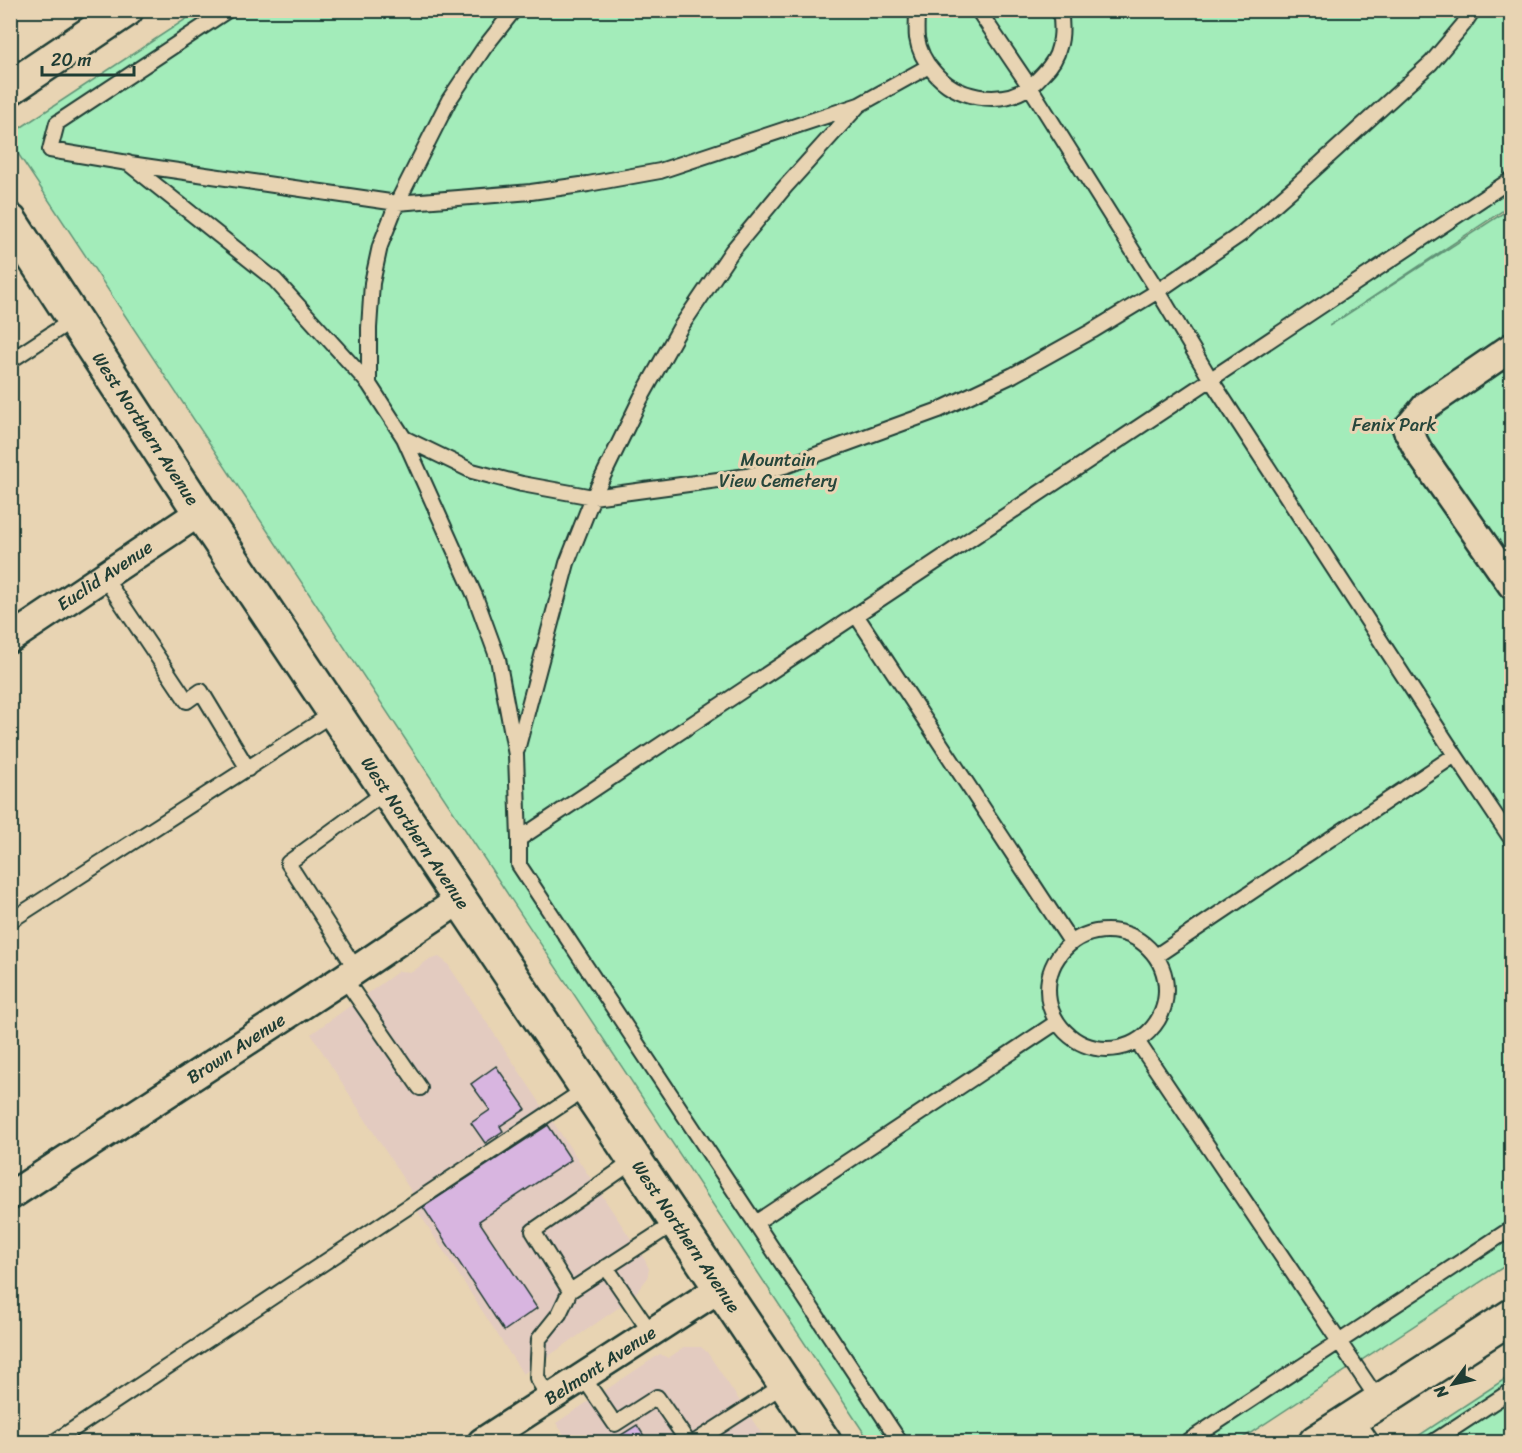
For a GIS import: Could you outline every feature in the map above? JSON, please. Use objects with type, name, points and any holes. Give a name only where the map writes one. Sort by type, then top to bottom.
[{"type":"main road","points":[[10,88],[126,10]]},
{"type":"main road","name":"West Northern Avenue","points":[[10,221],[200,512],[824,1443]]},
{"type":"main road","points":[[1316,1443],[1368,1420],[1512,1316]]},
{"type":"street","points":[[1512,347],[1427,405],[1407,429],[1419,452],[1512,585]]},
{"type":"street","name":"Euclid Avenue","points":[[10,639],[200,512]]},
{"type":"street","name":"Brown Avenue","points":[[10,1196],[461,899]]},
{"type":"street","name":"Belmont Avenue","points":[[482,1443],[720,1288]]},
{"type":"lane","points":[[228,10],[57,123],[50,150],[397,203],[531,192],[660,171],[858,105],[928,66]]},
{"type":"lane","points":[[369,384],[372,283],[380,246],[397,203],[449,100],[484,48],[514,10]]},
{"type":"lane","points":[[917,10],[917,38],[928,66],[956,91],[980,98],[1010,96],[1030,87],[1049,68],[1059,48],[1063,27],[1060,10]]},
{"type":"lane","points":[[978,10],[1030,87],[1211,380],[1512,840]]},
{"type":"lane","points":[[404,438],[472,471],[522,484],[593,496],[747,476],[788,465],[939,410],[1013,375],[1092,331],[1158,291],[1241,234],[1431,63],[1463,26],[1473,10]]},
{"type":"lane","points":[[516,755],[567,563],[593,496],[640,398],[680,328],[732,251],[858,105]]},
{"type":"lane","points":[[128,163],[275,280],[369,384],[404,438],[475,596],[498,659],[516,755],[519,865],[900,1443]]},
{"type":"lane","points":[[519,839],[1512,179]]},
{"type":"lane","points":[[10,361],[74,319]]},
{"type":"lane","points":[[104,578],[187,700],[201,691],[248,769]]},
{"type":"lane","points":[[856,615],[1071,942]]},
{"type":"lane","points":[[10,921],[335,712]]},
{"type":"lane","points":[[1156,956],[1455,755]]},
{"type":"lane","points":[[388,790],[288,862],[350,973],[420,1088]]},
{"type":"lane","points":[[1113,931],[1135,938],[1156,956],[1166,988],[1162,1009],[1152,1028],[1137,1041],[1124,1047],[1109,1049],[1091,1047],[1069,1036],[1057,1022],[1049,1004],[1049,981],[1055,960],[1071,942],[1092,932],[1113,931]]},
{"type":"lane","points":[[755,1223],[1057,1022]]},
{"type":"lane","points":[[1137,1041],[1339,1342],[1368,1420]]},
{"type":"lane","points":[[54,1443],[587,1088]]},
{"type":"lane","points":[[570,1291],[533,1231],[635,1160]]},
{"type":"lane","points":[[550,1399],[537,1378],[539,1339],[559,1314],[570,1291],[676,1222]]},
{"type":"lane","points":[[1187,1443],[1512,1228]]},
{"type":"lane","points":[[606,1267],[651,1333]]},
{"type":"lane","points":[[583,1377],[615,1424],[657,1397],[688,1443]]},
{"type":"lane","points":[[695,1443],[785,1384]]},
{"type":"lane","points":[[1433,1443],[1512,1390]]},
{"type":"shaded area","points":[[439,957],[447,963],[649,1269],[647,1279],[631,1299],[523,1374],[410,1199],[414,1196],[311,1034],[399,971],[412,972],[428,960]]},
{"type":"shaded area","points":[[685,1347],[701,1347],[707,1352],[767,1442],[569,1442],[556,1423],[660,1354],[668,1358]]},
{"type":"green space","name":"Mountain View Cemetery","points":[[198,11],[1511,11],[1511,205],[1329,326],[1511,208],[1511,1262],[1237,1442],[870,1442],[11,143],[11,134]]},
{"type":"green space","points":[[1511,1375],[1511,1442],[1409,1442]]},
{"type":"building","points":[[496,1066],[526,1109],[500,1126],[503,1131],[485,1143],[471,1123],[490,1110],[471,1084]]},
{"type":"building","points":[[548,1125],[571,1160],[479,1221],[537,1308],[504,1331],[423,1207]]},
{"type":"building","points":[[637,1425],[648,1442],[610,1442]]},
{"type":"park label","name":"Fenix Park","points":[[1394,425]]}]
